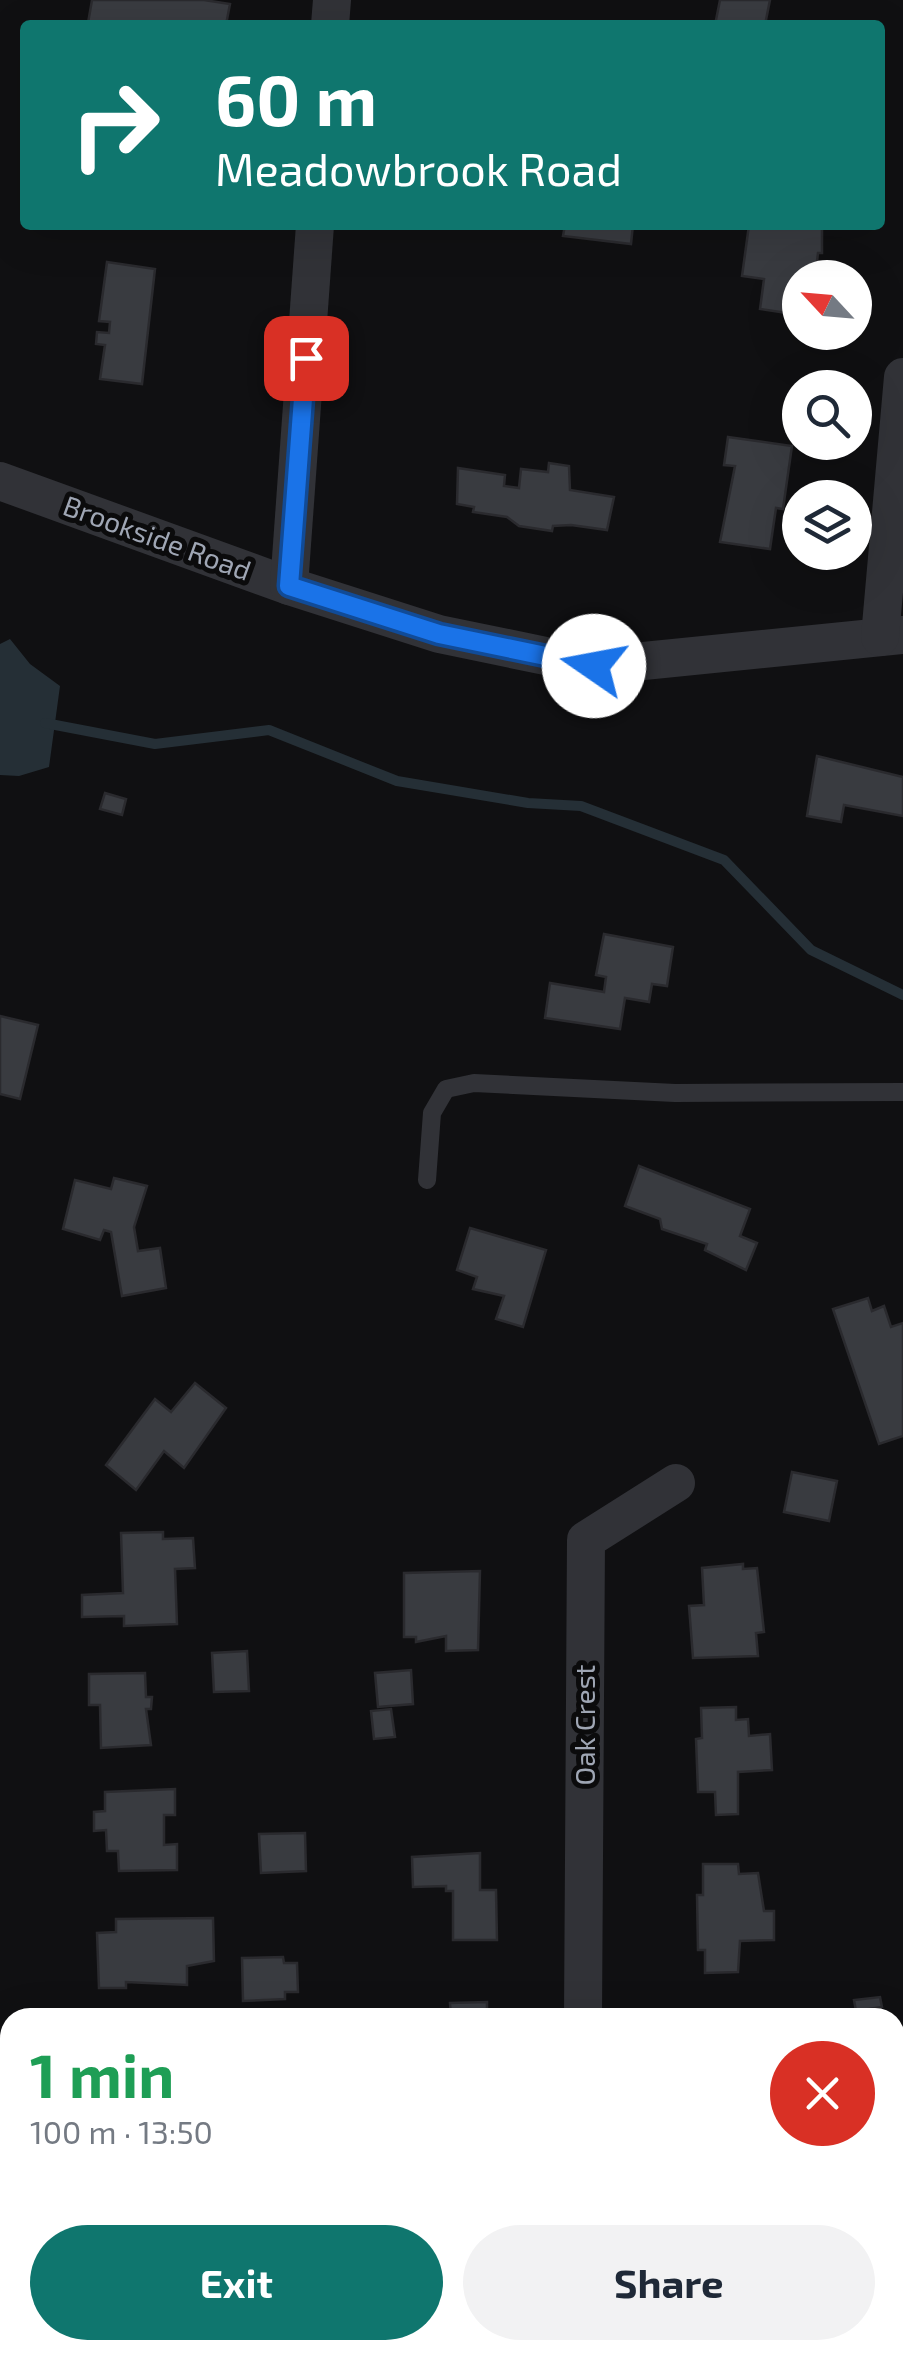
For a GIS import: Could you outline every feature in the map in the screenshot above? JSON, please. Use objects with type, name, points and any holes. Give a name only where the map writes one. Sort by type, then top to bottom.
[{"type":"street","points":[[289,586],[316,230]]},
{"type":"street","points":[[892,636],[903,378]]},
{"type":"street","name":"Brookside Road","points":[[0,481],[289,586],[439,634],[594,666],[892,636]]},
{"type":"street","name":"Oak Crest","points":[[583,2008],[586,1540],[676,1483]]},
{"type":"lane","points":[[427,1180],[432,1113],[446,1090],[474,1083],[675,1093],[903,1092]]},
{"type":"shaded area","points":[[10,639],[30,664],[60,686],[49,767],[19,776],[0,775],[0,644]]},
{"type":"building","points":[[92,0],[204,0],[230,4],[227,20],[89,20]]},
{"type":"building","points":[[720,0],[770,0],[766,20],[716,20]]},
{"type":"building","points":[[564,230],[632,230],[631,244],[563,236]]},
{"type":"building","points":[[748,230],[822,230],[822,253],[818,253],[817,260],[782,260],[782,312],[760,309],[764,279],[742,276]]},
{"type":"building","points":[[107,262],[155,269],[142,384],[100,379],[105,345],[96,344],[97,332],[109,333],[110,322],[99,321]]},
{"type":"building","points":[[728,437],[782,445],[782,460],[790,460],[787,480],[782,480],[782,509],[776,508],[770,549],[720,542],[735,466],[724,465]]},
{"type":"building","points":[[549,463],[569,466],[570,490],[614,497],[607,530],[571,525],[553,526],[552,531],[519,526],[507,517],[473,512],[474,507],[457,504],[458,468],[505,475],[504,486],[519,488],[521,469],[548,472]]},
{"type":"building","points":[[817,756],[903,777],[903,816],[844,805],[841,822],[807,816]]},
{"type":"building","points":[[105,793],[126,799],[122,815],[100,809]]},
{"type":"building","points":[[604,934],[673,947],[667,986],[652,984],[649,1002],[625,998],[620,1029],[545,1018],[550,983],[604,992],[606,977],[596,975]]},
{"type":"building","points":[[0,1016],[38,1025],[20,1099],[0,1094]]},
{"type":"building","points":[[639,1166],[750,1209],[740,1236],[757,1243],[746,1270],[705,1250],[707,1244],[662,1229],[660,1219],[625,1206]]},
{"type":"building","points":[[114,1178],[147,1186],[134,1227],[138,1251],[160,1248],[166,1288],[122,1296],[111,1232],[104,1230],[100,1240],[63,1229],[75,1180],[111,1189]]},
{"type":"building","points":[[470,1228],[546,1250],[523,1327],[496,1319],[504,1296],[473,1289],[477,1277],[457,1270]]},
{"type":"building","points":[[868,1298],[872,1311],[884,1306],[891,1327],[903,1323],[903,1436],[879,1444],[833,1309]]},
{"type":"building","points":[[195,1383],[226,1408],[184,1468],[164,1451],[136,1490],[106,1465],[155,1399],[171,1412]]},
{"type":"building","points":[[792,1472],[837,1481],[829,1521],[784,1512]]},
{"type":"building","points":[[163,1532],[163,1539],[193,1538],[195,1568],[175,1569],[177,1624],[124,1626],[124,1616],[82,1617],[82,1595],[123,1593],[121,1533]]},
{"type":"building","points":[[743,1564],[743,1569],[757,1568],[764,1632],[756,1633],[758,1656],[693,1658],[689,1606],[704,1605],[702,1568]]},
{"type":"building","points":[[480,1571],[478,1650],[446,1651],[446,1636],[416,1642],[416,1637],[404,1637],[404,1573]]},
{"type":"building","points":[[247,1651],[249,1691],[214,1692],[212,1653]]},
{"type":"building","points":[[411,1670],[413,1704],[378,1707],[375,1673]]},
{"type":"building","points":[[145,1673],[146,1697],[152,1697],[151,1709],[146,1709],[151,1745],[101,1748],[100,1705],[89,1705],[89,1674]]},
{"type":"building","points":[[736,1707],[736,1720],[748,1719],[749,1736],[770,1734],[772,1770],[738,1772],[738,1814],[716,1815],[715,1792],[698,1792],[696,1739],[702,1738],[701,1708]]},
{"type":"building","points":[[391,1709],[395,1737],[374,1739],[371,1711]]},
{"type":"building","points":[[175,1789],[175,1815],[164,1815],[164,1845],[177,1844],[177,1870],[119,1871],[118,1851],[107,1851],[106,1830],[94,1831],[94,1812],[105,1811],[105,1792]]},
{"type":"building","points":[[305,1833],[306,1871],[261,1873],[259,1834]]},
{"type":"building","points":[[480,1853],[480,1890],[496,1890],[497,1940],[453,1940],[453,1891],[446,1891],[446,1886],[413,1887],[412,1857]]},
{"type":"building","points":[[703,1864],[738,1864],[739,1874],[758,1873],[764,1911],[774,1911],[774,1940],[740,1941],[738,1972],[705,1973],[705,1950],[698,1950],[697,1895],[703,1895]]},
{"type":"building","points":[[213,1918],[214,1961],[187,1966],[187,1985],[126,1982],[126,1988],[99,1988],[97,1933],[116,1932],[116,1919]]},
{"type":"building","points":[[283,1957],[284,1963],[297,1963],[298,1992],[285,1992],[285,1999],[243,2001],[242,1958]]},
{"type":"building","points":[[880,1997],[882,2007],[855,2008],[854,2000]]},
{"type":"building","points":[[487,2002],[487,2008],[450,2008],[450,2003]]},
{"type":"waterway","points":[[45,723],[155,744],[269,730],[397,781],[528,803],[581,806],[724,860],[811,950],[903,995]]},
{"type":"route","points":[[306,358],[289,586],[439,634],[594,666]]}]
